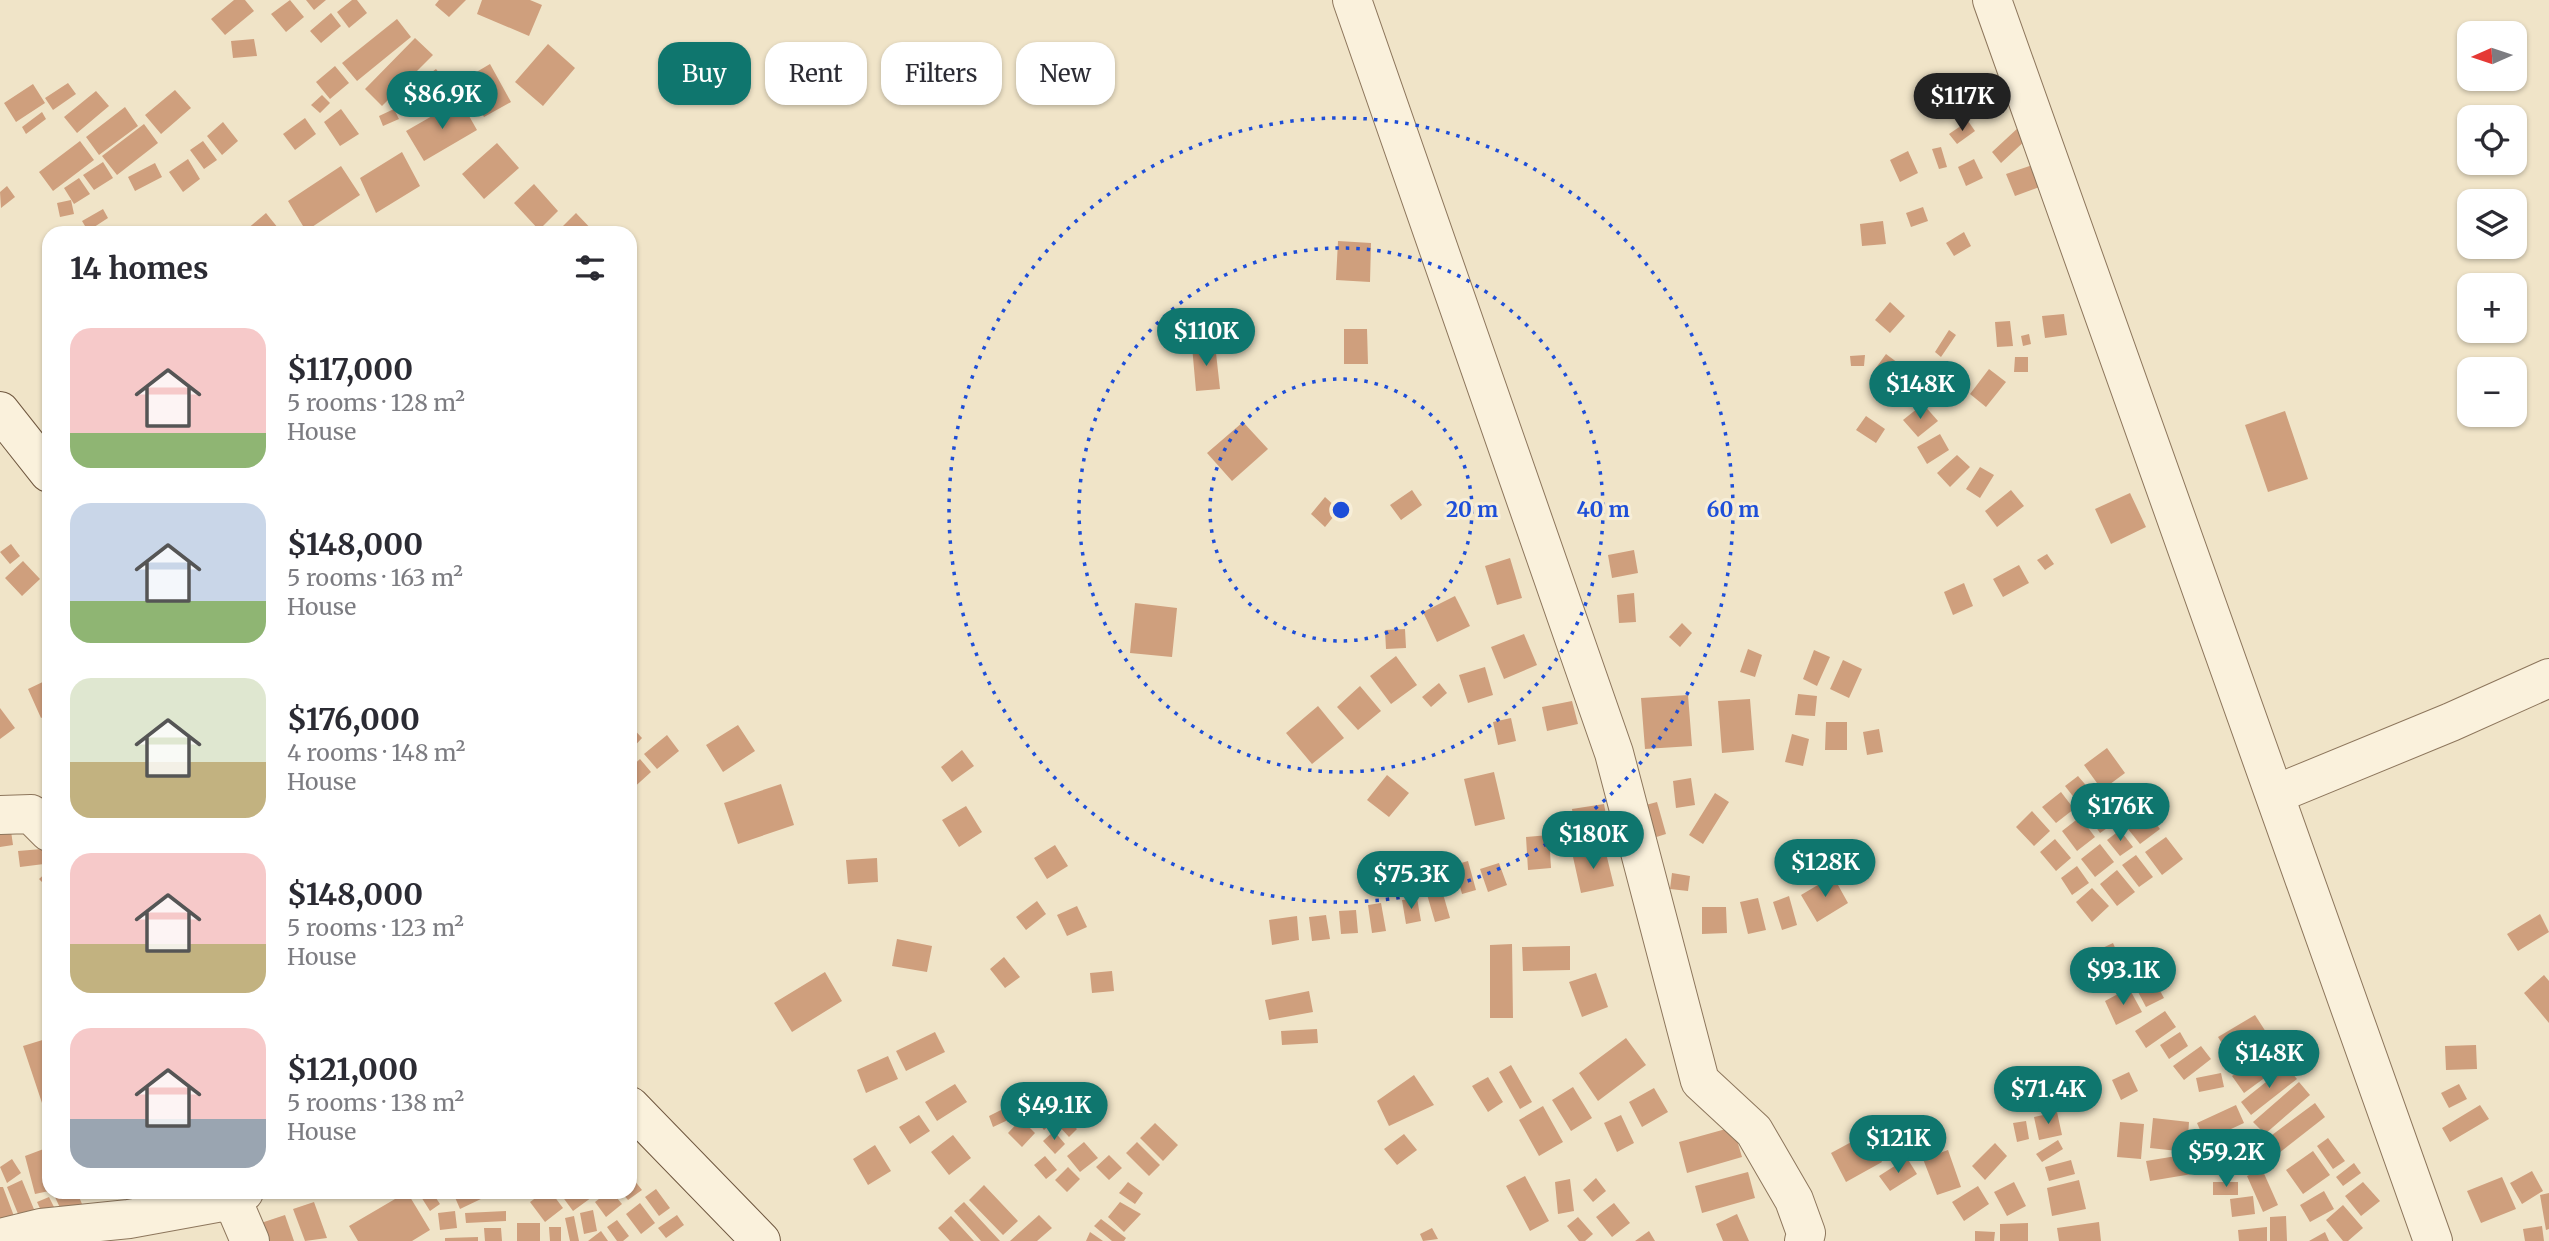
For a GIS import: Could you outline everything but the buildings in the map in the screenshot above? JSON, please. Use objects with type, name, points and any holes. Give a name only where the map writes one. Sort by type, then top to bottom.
[{"type":"street","points":[[1352,0],[1614,753],[1700,1081],[1754,1130],[1794,1200],[1806,1233],[1804,1241]]},
{"type":"street","points":[[1992,0],[2276,794],[2432,1241]]},
{"type":"street","points":[[0,411],[42,464]]},
{"type":"street","points":[[2276,794],[2549,678]]},
{"type":"street","points":[[0,815],[31,814],[42,825]]},
{"type":"street","points":[[637,1113],[761,1241]]},
{"type":"street","points":[[0,1238],[41,1228],[130,1219],[215,1199]]},
{"type":"street","points":[[237,1199],[250,1241]]}]
